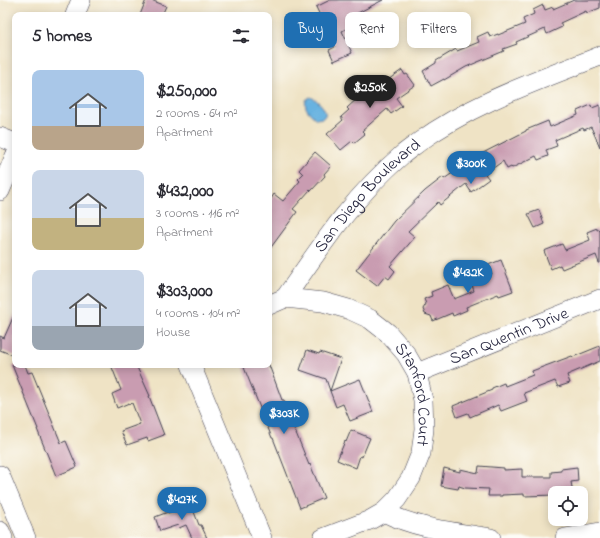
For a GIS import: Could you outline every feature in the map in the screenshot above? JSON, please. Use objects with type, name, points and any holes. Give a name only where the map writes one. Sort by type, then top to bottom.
[{"type":"street","points":[[76,12],[81,0]]},
{"type":"street","name":"San Diego Boulevard","points":[[277,301],[353,204],[369,186],[403,154],[449,122],[493,99],[600,56]]},
{"type":"street","points":[[0,137],[12,142]]},
{"type":"street","points":[[0,191],[12,163]]},
{"type":"street","name":"San Quentin Drive","points":[[417,373],[600,299]]},
{"type":"street","name":"Stanford Court","points":[[277,301],[322,302],[348,309],[370,319],[388,333],[406,354],[417,373],[424,400],[424,429],[421,453],[411,478],[397,500],[384,512],[370,520],[323,538]]},
{"type":"street","points":[[192,368],[262,538]]},
{"type":"street","points":[[0,475],[26,538]]},
{"type":"street","points":[[384,512],[396,518],[425,527],[491,538]]},
{"type":"street","points":[[0,531],[3,538]]},
{"type":"street","points":[[565,538],[600,532]]},
{"type":"water","points":[[310,97],[323,107],[325,115],[323,118],[316,119],[307,109],[305,103]]},
{"type":"building","points":[[146,0],[151,0],[166,6],[163,12],[141,12]]},
{"type":"building","points":[[330,0],[383,0],[360,12],[345,12],[345,30],[342,31],[345,38],[345,48],[350,48],[352,53],[334,61],[329,50],[337,48],[337,12],[318,12],[316,7]]},
{"type":"building","points":[[574,0],[600,0],[600,8],[587,13],[586,11],[560,23],[562,27],[547,34],[545,29],[516,42],[517,44],[503,49],[504,51],[466,67],[431,86],[423,71],[436,63],[436,61],[456,49],[457,51],[464,48],[471,48],[471,45],[479,42],[477,37],[488,32],[490,37],[525,24],[523,19],[534,14],[533,10],[543,5],[545,10],[553,7],[553,9]]},
{"type":"building","points":[[402,70],[415,85],[396,98],[402,106],[391,114],[387,109],[362,131],[365,134],[354,143],[352,141],[341,150],[327,134],[343,120],[341,117],[349,110],[347,108],[359,97],[381,83],[382,84]]},
{"type":"building","points":[[591,105],[592,108],[600,105],[600,147],[591,127],[584,130],[583,128],[555,140],[557,146],[546,150],[548,156],[538,160],[536,156],[507,169],[503,161],[485,174],[489,179],[471,192],[466,184],[440,205],[438,202],[408,231],[415,237],[390,266],[395,271],[389,279],[385,276],[377,286],[356,270],[394,221],[425,191],[443,177],[444,179],[477,156],[526,130],[548,121],[550,127],[578,115],[577,111]]},
{"type":"building","points":[[315,152],[331,166],[324,174],[325,176],[293,209],[297,212],[272,246],[272,197],[274,194],[283,201],[300,181],[298,179],[303,174],[299,170]]},
{"type":"building","points":[[539,210],[544,224],[535,228],[528,214]]},
{"type":"building","points":[[597,228],[597,230],[600,229],[600,263],[596,255],[562,269],[560,265],[551,269],[544,251],[562,244],[565,250],[590,240],[587,232]]},
{"type":"building","points":[[501,260],[513,291],[499,296],[498,294],[466,307],[467,310],[453,316],[452,313],[433,321],[431,316],[425,314],[423,309],[426,304],[424,299],[432,296],[431,292],[448,285],[454,299],[474,291],[471,282],[492,274],[488,265]]},
{"type":"building","points":[[12,320],[12,355],[0,350],[0,336],[4,338]]},
{"type":"building","points":[[600,346],[600,361],[567,375],[570,383],[558,387],[555,381],[524,393],[527,401],[501,411],[498,405],[470,417],[468,413],[457,417],[453,406],[492,390],[492,388],[504,383],[505,386],[533,375],[532,371]]},
{"type":"building","points":[[307,350],[319,354],[320,352],[341,359],[330,391],[326,379],[300,370]]},
{"type":"building","points":[[13,368],[26,368],[28,373],[32,372],[61,443],[66,441],[77,467],[56,476]]},
{"type":"building","points":[[112,368],[137,368],[150,396],[164,435],[148,441],[147,438],[127,445],[121,431],[140,424],[132,403],[117,408],[112,394],[121,390]]},
{"type":"building","points":[[244,368],[270,368],[282,400],[284,400],[309,465],[310,464],[324,498],[300,508]]},
{"type":"building","points":[[360,379],[373,412],[350,421],[343,404],[336,407],[330,391]]},
{"type":"building","points":[[351,430],[370,438],[362,457],[360,456],[356,468],[337,460]]},
{"type":"building","points":[[479,466],[504,468],[504,470],[522,469],[522,477],[551,477],[551,472],[577,467],[578,481],[571,482],[572,486],[548,486],[548,495],[524,496],[524,494],[488,496],[489,489],[465,488],[459,486],[458,489],[441,486],[444,468],[460,472],[460,469],[478,473]]},
{"type":"building","points":[[191,504],[199,525],[201,525],[207,538],[192,538],[186,525],[179,528],[178,525],[160,531],[155,517]]}]
